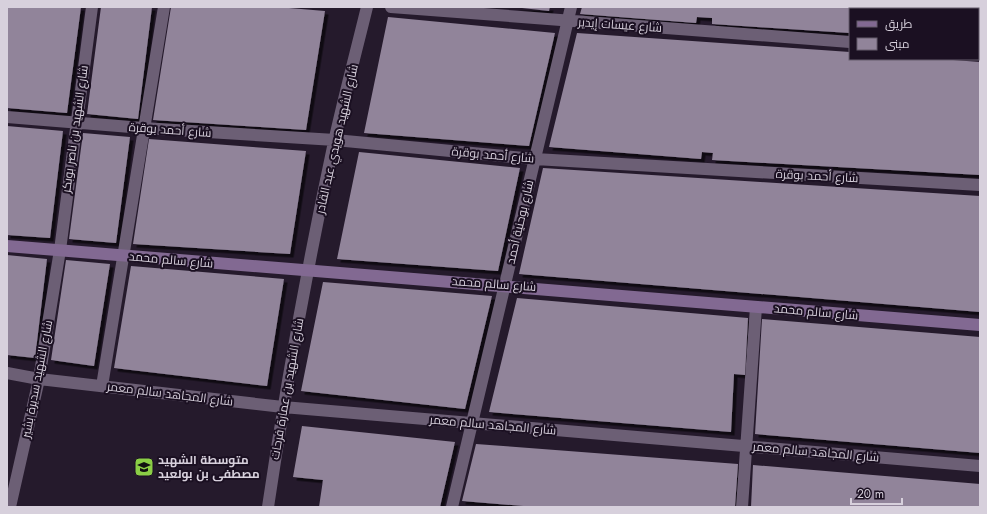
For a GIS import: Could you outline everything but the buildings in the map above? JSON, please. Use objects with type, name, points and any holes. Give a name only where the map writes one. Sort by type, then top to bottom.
[{"type":"street","name":"شارع الشهيد بن ناصر بوبكر","points":[[60,250],[75,122],[92,7]]},
{"type":"street","points":[[102,386],[122,256],[164,7]]},
{"type":"street","name":"شارع الشهيد هويدي عبد القادر","points":[[308,271],[335,140],[367,7]]},
{"type":"street","name":"شارع عيسات إيدير","points":[[391,7],[568,22],[849,42]]},
{"type":"street","name":"شارع بوحنية أحمد","points":[[452,507],[571,7]]},
{"type":"street","name":"شارع أحمد بوقرة","points":[[7,117],[143,128],[335,140],[535,159],[980,185]]},
{"type":"street","name":"شارع سالم محمد","points":[[7,246],[308,271],[505,285],[980,325]]},
{"type":"street","name":"شارع الشهيد سديرة بشير","points":[[10,507],[39,379],[60,250]]},
{"type":"street","name":"شارع الشهيد بن عمارة فرحات","points":[[268,507],[283,407],[308,271]]},
{"type":"street","points":[[742,507],[745,446],[756,307]]},
{"type":"street","name":"شارع المجاهد سالم معمر","points":[[7,373],[39,379],[283,407],[980,466]]},
{"type":"place","name":"متوسطة الشهيد مصطفى بن بولعيد","points":[[144,467]]}]
